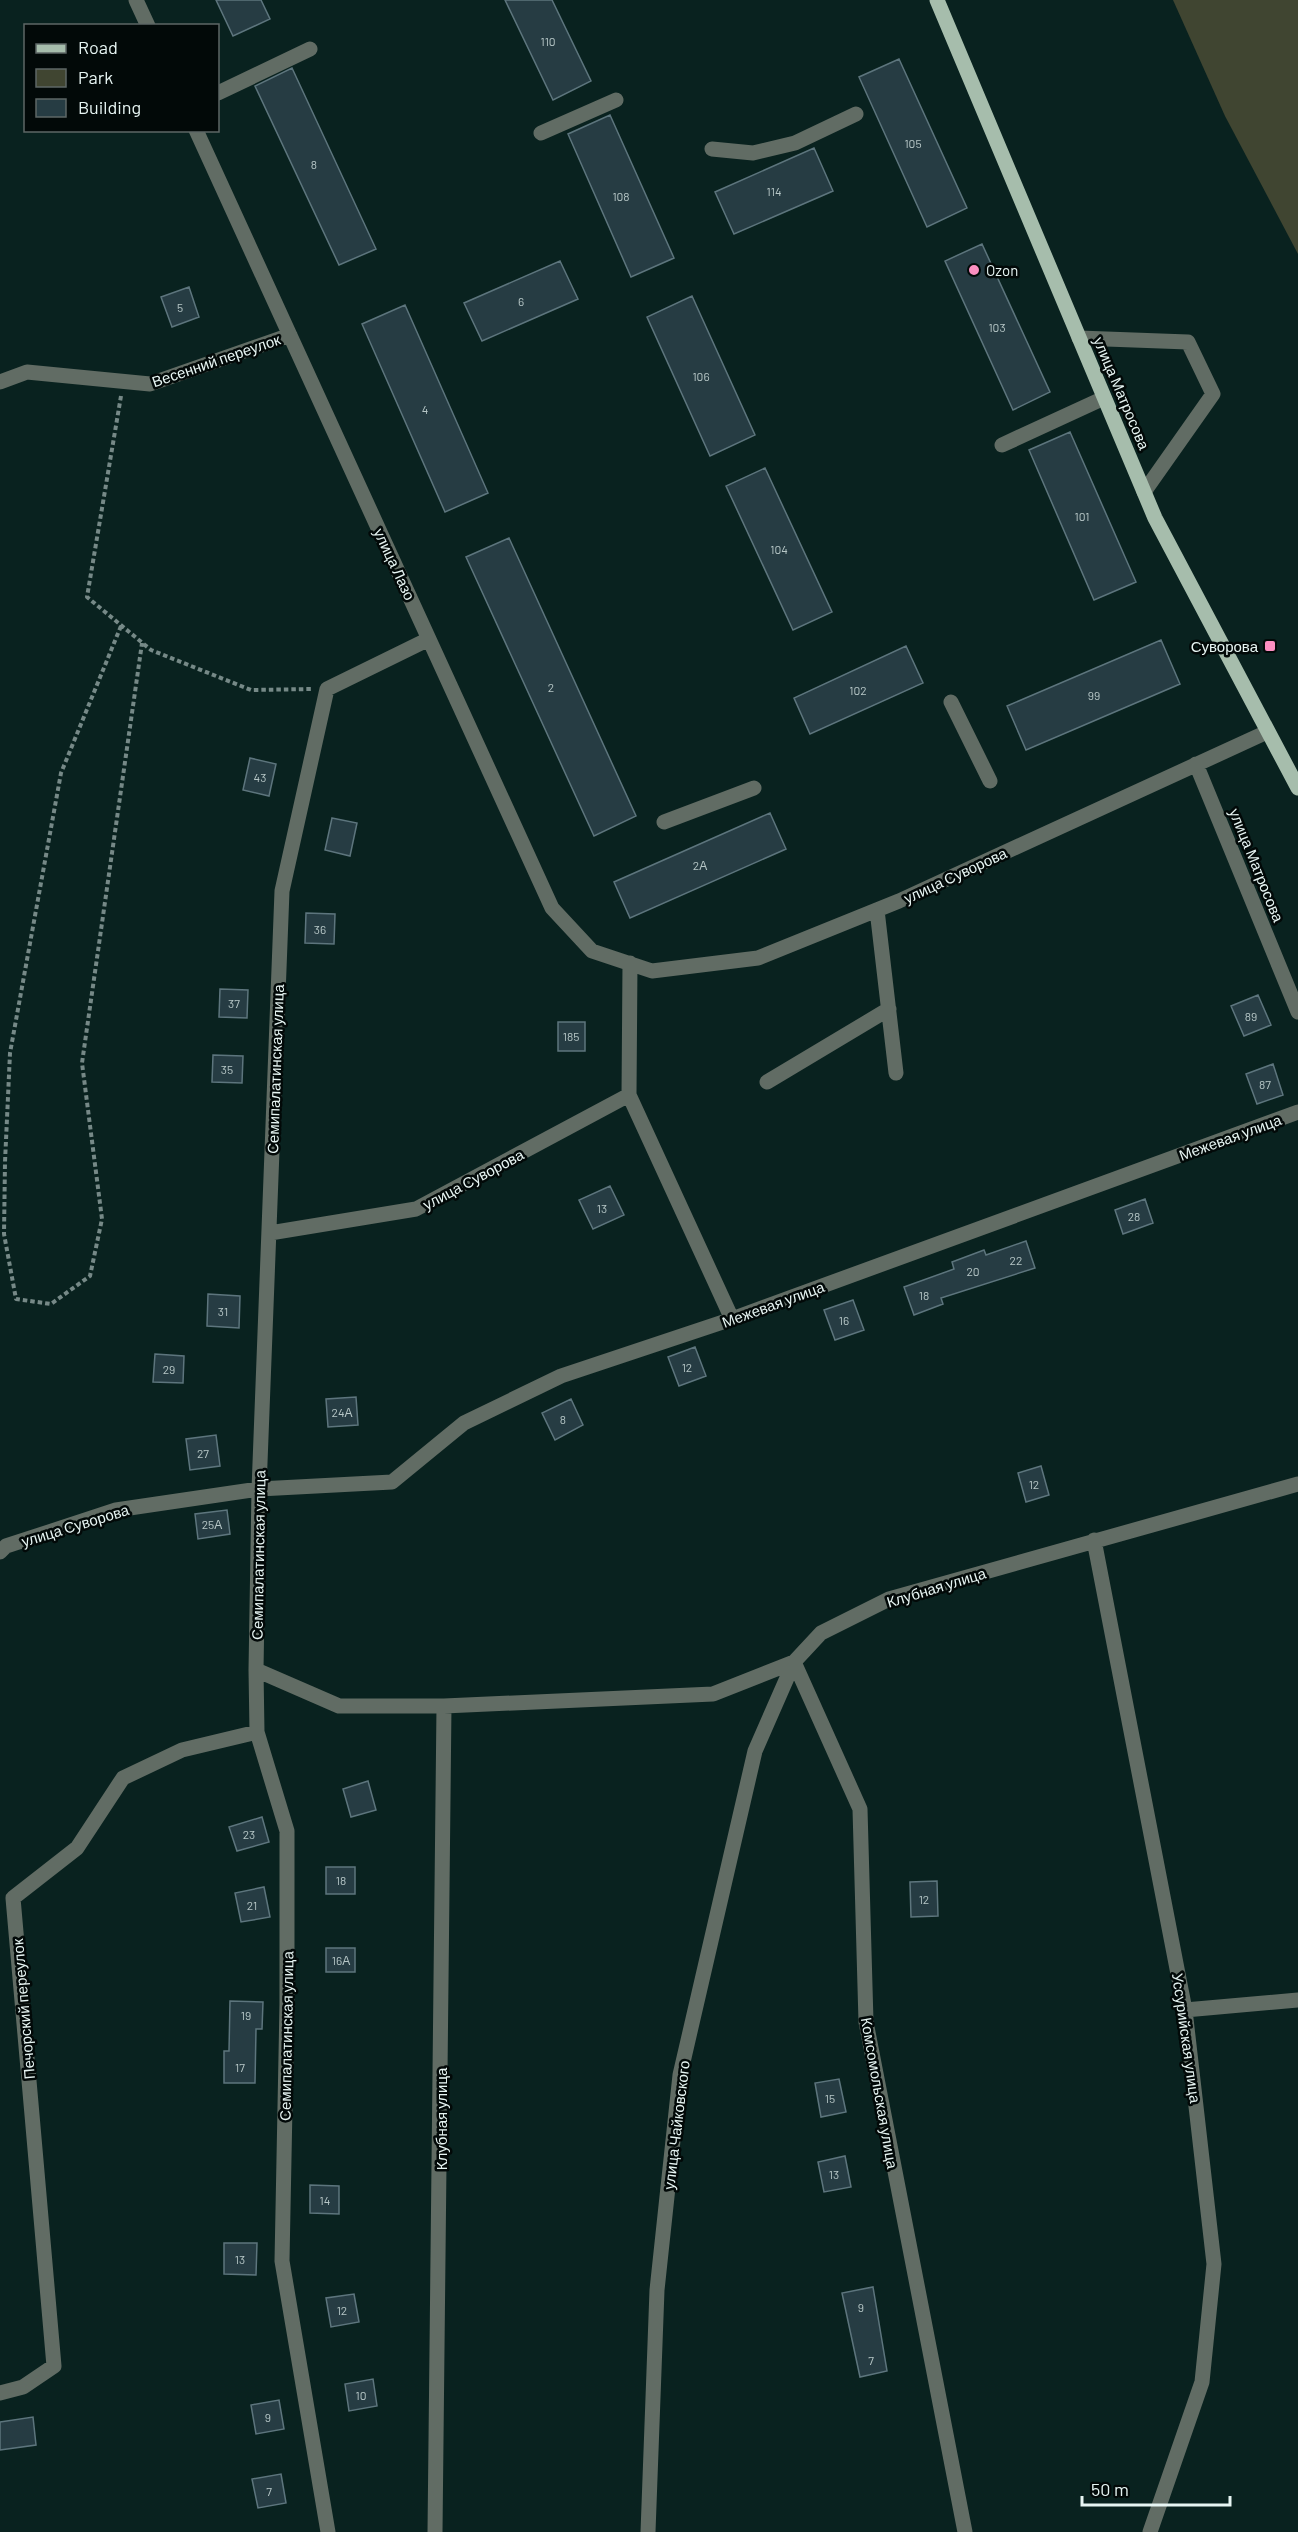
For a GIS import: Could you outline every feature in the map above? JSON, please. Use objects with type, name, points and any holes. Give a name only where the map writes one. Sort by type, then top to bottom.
[{"type":"main road","name":"улица Матросова","points":[[937,0],[1155,518],[1298,788]]},
{"type":"street","points":[[136,0],[147,24]]},
{"type":"street","points":[[219,93],[310,49]]},
{"type":"street","points":[[541,133],[616,100]]},
{"type":"street","points":[[712,149],[753,153],[795,142],[856,114]]},
{"type":"street","name":"улица Лазо","points":[[197,132],[552,908],[592,951],[630,963]]},
{"type":"street","name":"Весенний переулок","points":[[0,382],[27,372],[150,384],[290,335]]},
{"type":"street","points":[[1079,338],[1188,342],[1213,394],[1144,492]]},
{"type":"street","points":[[1002,445],[1104,398]]},
{"type":"street","points":[[327,689],[429,639]]},
{"type":"street","name":"Семипалатинская улица","points":[[327,689],[282,891],[259,1489],[256,1670],[257,1732],[287,1831],[287,2004],[282,2261],[328,2532]]},
{"type":"street","points":[[951,702],[990,781]]},
{"type":"street","name":"улица Суворова","points":[[630,963],[652,971],[758,958],[878,910],[1267,732]]},
{"type":"street","name":"улица Матросова","points":[[1196,764],[1298,1012]]},
{"type":"street","points":[[664,822],[754,788]]},
{"type":"street","points":[[878,910],[896,1072]]},
{"type":"street","points":[[630,963],[629,1095],[732,1319]]},
{"type":"street","points":[[767,1082],[889,1009]]},
{"type":"street","name":"улица Суворова","points":[[270,1233],[416,1209],[629,1095]]},
{"type":"street","name":"Межевая улица","points":[[259,1489],[392,1482],[464,1423],[561,1376],[732,1319],[1298,1112]]},
{"type":"street","name":"Клубная улица","points":[[256,1670],[339,1706],[444,1706],[713,1694],[794,1662],[821,1633],[890,1599],[1298,1484]]},
{"type":"street","name":"улица Суворова","points":[[2,1546],[116,1510],[259,1489]]},
{"type":"street","name":"Уссурийская улица","points":[[1094,1540],[1185,2010],[1214,2264],[1203,2382],[1150,2532]]},
{"type":"street","name":"улица Чайковского","points":[[648,2532],[657,2290],[680,2075],[755,1751],[794,1662]]},
{"type":"street","name":"Комсомольская улица","points":[[794,1662],[860,1809],[866,2022],[965,2532]]},
{"type":"street","name":"Клубная улица","points":[[435,2532],[444,1706]]},
{"type":"street","name":"Печорский переулок","points":[[0,2393],[23,2388],[54,2366],[13,1898],[77,1848],[123,1778],[182,1750],[257,1732]]},
{"type":"street","points":[[1185,2010],[1298,2000]]},
{"type":"path","points":[[124,382],[87,597],[151,650],[251,690],[327,689]]},
{"type":"path","points":[[121,626],[60,773],[10,1053],[4,1234],[16,1299],[51,1304],[90,1276],[102,1219],[82,1063],[142,643]]},
{"type":"green space","points":[[1173,0],[1298,0],[1298,254],[1225,116]]},
{"type":"building","points":[[216,0],[261,0],[270,19],[233,36]]},
{"type":"building","points":[[505,0],[552,0],[591,81],[553,100]]},
{"type":"building","points":[[899,59],[967,208],[927,227],[859,77]]},
{"type":"building","points":[[292,68],[376,249],[339,265],[255,86]]},
{"type":"building","points":[[610,115],[674,258],[631,277],[568,134]]},
{"type":"building","points":[[814,148],[833,191],[734,234],[715,192]]},
{"type":"building","points":[[982,244],[1050,392],[1013,410],[945,261]]},
{"type":"building","points":[[560,261],[578,299],[482,341],[464,303]]},
{"type":"building","points":[[189,287],[199,317],[172,327],[161,297]]},
{"type":"building","points":[[692,296],[755,435],[710,456],[647,317]]},
{"type":"building","points":[[405,305],[488,493],[445,512],[362,324]]},
{"type":"building","points":[[1070,432],[1136,582],[1094,600],[1029,450]]},
{"type":"building","points":[[765,468],[832,612],[793,630],[726,486]]},
{"type":"building","points":[[509,538],[636,816],[594,836],[466,557]]},
{"type":"building","points":[[1161,640],[1180,684],[1026,750],[1007,706]]},
{"type":"building","points":[[906,646],[923,683],[810,734],[794,698]]},
{"type":"building","points":[[250,758],[276,764],[269,796],[243,790]]},
{"type":"building","points":[[770,813],[786,849],[630,918],[614,882]]},
{"type":"building","points":[[332,818],[357,823],[350,856],[325,850]]},
{"type":"building","points":[[306,913],[335,914],[334,944],[305,943]]},
{"type":"building","points":[[220,989],[248,990],[247,1018],[219,1017]]},
{"type":"building","points":[[1258,995],[1271,1025],[1244,1036],[1231,1006]]},
{"type":"building","points":[[558,1022],[585,1022],[585,1051],[558,1051]]},
{"type":"building","points":[[213,1055],[243,1056],[242,1083],[212,1082]]},
{"type":"building","points":[[1273,1064],[1283,1095],[1257,1104],[1246,1074]]},
{"type":"building","points":[[610,1186],[624,1215],[593,1229],[579,1200]]},
{"type":"building","points":[[1145,1199],[1153,1223],[1123,1234],[1115,1210]]},
{"type":"building","points":[[1026,1241],[1035,1268],[941,1298],[943,1304],[914,1315],[904,1287],[954,1269],[952,1262],[984,1250],[986,1255]]},
{"type":"building","points":[[208,1294],[240,1296],[239,1328],[207,1326]]},
{"type":"building","points":[[853,1300],[864,1330],[835,1340],[824,1310]]},
{"type":"building","points":[[695,1347],[706,1376],[679,1386],[668,1357]]},
{"type":"building","points":[[155,1354],[184,1356],[183,1383],[153,1382]]},
{"type":"building","points":[[356,1397],[358,1425],[328,1427],[326,1399]]},
{"type":"building","points":[[571,1399],[583,1425],[555,1440],[542,1413]]},
{"type":"building","points":[[216,1435],[220,1466],[190,1470],[186,1439]]},
{"type":"building","points":[[1041,1466],[1049,1495],[1026,1502],[1018,1473]]},
{"type":"building","points":[[227,1510],[230,1534],[198,1539],[195,1514]]},
{"type":"building","points":[[368,1781],[376,1810],[351,1817],[343,1789]]},
{"type":"building","points":[[262,1817],[269,1842],[237,1851],[229,1827]]},
{"type":"building","points":[[326,1867],[355,1867],[355,1894],[326,1894]]},
{"type":"building","points":[[937,1881],[938,1916],[911,1917],[910,1882]]},
{"type":"building","points":[[264,1887],[270,1917],[241,1922],[235,1893]]},
{"type":"building","points":[[326,1948],[355,1948],[355,1972],[326,1972]]},
{"type":"building","points":[[230,2001],[263,2002],[262,2029],[256,2029],[255,2083],[224,2083],[224,2051],[229,2051]]},
{"type":"building","points":[[839,2079],[846,2112],[821,2117],[815,2083]]},
{"type":"building","points":[[845,2156],[851,2187],[824,2192],[818,2162]]},
{"type":"building","points":[[310,2185],[339,2186],[339,2214],[310,2213]]},
{"type":"building","points":[[224,2243],[257,2243],[256,2275],[224,2274]]},
{"type":"building","points":[[873,2287],[887,2371],[860,2377],[842,2293]]},
{"type":"building","points":[[354,2294],[359,2322],[331,2327],[326,2298]]},
{"type":"building","points":[[373,2379],[377,2406],[349,2411],[345,2384]]},
{"type":"building","points":[[279,2400],[284,2429],[256,2434],[251,2405]]},
{"type":"building","points":[[33,2417],[36,2445],[0,2450],[0,2422]]},
{"type":"building","points":[[281,2474],[286,2503],[258,2508],[252,2479]]},
{"type":"place","name":"Ozon","points":[[974,270]]},
{"type":"place","name":"Суворова","points":[[1270,646]]}]
